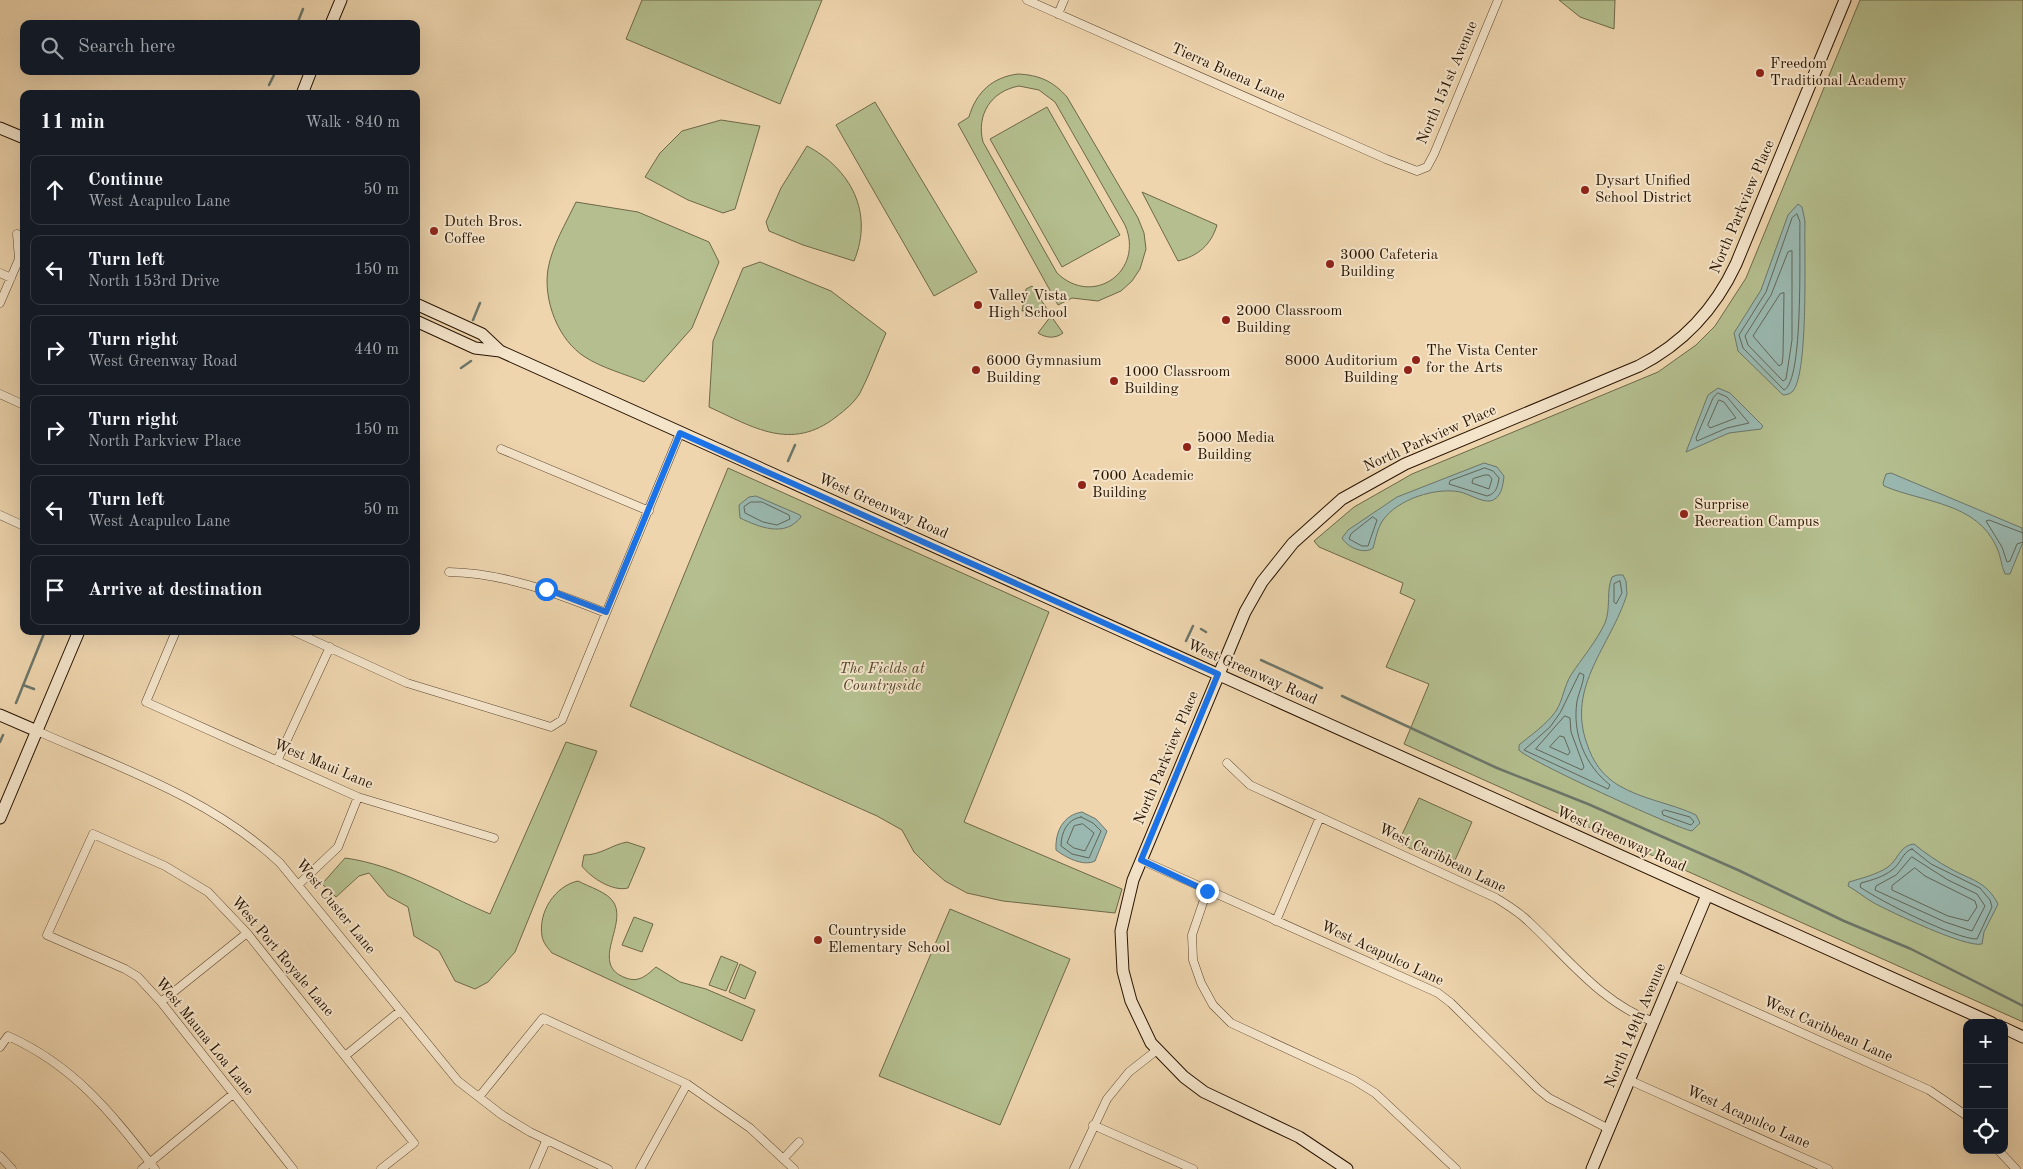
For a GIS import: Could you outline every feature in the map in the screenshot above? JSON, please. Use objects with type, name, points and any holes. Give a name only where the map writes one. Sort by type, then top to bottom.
[{"type":"main road","points":[[333,20],[341,0]]},
{"type":"main road","name":"North Parkview Place","points":[[1346,1169],[1299,1137],[1204,1092],[1171,1066],[1157,1050],[1142,1028],[1131,1001],[1121,956],[1121,931],[1126,904],[1141,860],[1218,674],[1245,612],[1262,582],[1293,543],[1340,500],[1405,464],[1639,366],[1655,358],[1695,327],[1715,302],[1736,264],[1845,0]]},
{"type":"main road","points":[[304,90],[310,75]]},
{"type":"main road","points":[[0,128],[20,136]]},
{"type":"main road","name":"West Greenway Road","points":[[420,306],[482,334],[500,351]]},
{"type":"main road","name":"West Greenway Road","points":[[420,323],[475,348],[500,351],[1983,1019]]},
{"type":"main road","points":[[0,818],[77,635]]},
{"type":"main road","name":"West Custer Lane","points":[[0,715],[37,731]]},
{"type":"main road","name":"North 149th Avenue","points":[[1592,1169],[1707,895]]},
{"type":"main road","points":[[2008,1030],[2023,1037]]},
{"type":"street","name":"Tierra Buena Lane","points":[[1027,0],[1417,171]]},
{"type":"street","points":[[1058,14],[1064,0]]},
{"type":"street","name":"North 151st Avenue","points":[[1417,171],[1427,167],[1434,154],[1498,0]]},
{"type":"street","points":[[0,303],[19,259],[17,234]]},
{"type":"street","points":[[0,273],[11,278]]},
{"type":"street","points":[[0,394],[20,403]]},
{"type":"street","points":[[302,635],[407,683],[552,727],[562,720],[680,433]]},
{"type":"street","points":[[501,449],[648,511]]},
{"type":"street","points":[[0,515],[20,524]]},
{"type":"street","points":[[449,572],[468,572],[546,589],[606,612]]},
{"type":"street","name":"West Maui Lane","points":[[174,635],[146,702],[358,797],[494,838]]},
{"type":"street","points":[[277,761],[330,647]]},
{"type":"street","name":"West Custer Lane","points":[[37,731],[217,814],[262,847],[298,886],[458,1081],[515,1124],[546,1141],[608,1169]]},
{"type":"street","name":"West Caribbean Lane","points":[[1227,763],[1250,785],[1496,898],[1527,919],[1599,991],[1624,1009],[1654,1022]]},
{"type":"street","points":[[298,886],[338,847],[358,797]]},
{"type":"street","points":[[1276,921],[1320,817]]},
{"type":"street","name":"West Port Royale Lane","points":[[47,935],[92,834],[147,857],[194,881],[208,892],[247,933],[414,1143],[381,1169]]},
{"type":"street","name":"West Acapulco Lane","points":[[1141,860],[1438,993],[1451,1003],[1549,1098],[1609,1129]]},
{"type":"street","points":[[1207,891],[1192,935],[1192,944],[1194,960],[1201,984],[1214,1005],[1231,1023],[1354,1080],[1375,1092],[1456,1169]]},
{"type":"street","points":[[161,1002],[247,933]]},
{"type":"street","name":"West Mauna Loa Lane","points":[[47,935],[125,969],[138,977],[161,1002],[293,1169]]},
{"type":"street","name":"West Caribbean Lane","points":[[1674,976],[1929,1090],[1963,1113]]},
{"type":"street","points":[[345,1056],[400,1011]]},
{"type":"street","points":[[479,1097],[543,1018],[687,1084],[750,1128],[794,1169]]},
{"type":"street","points":[[0,1047],[8,1036],[29,1046],[75,1076],[89,1090],[152,1166]]},
{"type":"street","points":[[1074,1169],[1093,1125],[1116,1085],[1157,1050]]},
{"type":"street","name":"West Acapulco Lane","points":[[1629,1080],[1828,1169]]},
{"type":"street","points":[[640,1169],[687,1084]]},
{"type":"street","points":[[142,1169],[152,1166],[233,1094]]},
{"type":"street","points":[[1093,1125],[1193,1169]]},
{"type":"street","points":[[534,1169],[546,1141]]},
{"type":"street","points":[[783,1159],[799,1142]]},
{"type":"street","points":[[2002,1154],[2016,1169]]},
{"type":"street","points":[[0,1156],[12,1169]]},
{"type":"green space","points":[[642,0],[822,0],[780,104],[626,39]]},
{"type":"green space","points":[[1559,0],[1615,0],[1614,29],[1580,17]]},
{"type":"green space","name":"Surprise Recreation Campus","points":[[1860,0],[2023,0],[2023,1022],[1404,744],[1429,684],[1386,667],[1415,600],[1400,593],[1403,583],[1319,547],[1314,541],[1354,507],[1412,474],[1658,372],[1696,345],[1715,326],[1746,278]]},
{"type":"green space","points":[[1018,74],[1039,77],[1051,83],[1067,97],[1138,218],[1144,233],[1146,249],[1140,269],[1132,281],[1121,291],[1098,301],[1072,298],[1058,305],[958,124],[969,117],[976,100],[987,87],[1001,78]],"holes":[[[1019,86],[1039,90],[1055,102],[1125,225],[1129,242],[1128,257],[1122,270],[1112,279],[1100,285],[1086,287],[1071,283],[1057,273],[983,142],[981,132],[984,114],[993,99],[1001,93]]]},
{"type":"green space","points":[[875,102],[977,272],[934,296],[836,125]]},
{"type":"green space","points":[[1047,107],[1120,235],[1062,267],[990,139]]},
{"type":"green space","points":[[721,120],[760,126],[735,209],[723,213],[688,200],[645,177],[660,153],[682,131]]},
{"type":"green space","points":[[807,146],[836,167],[854,194],[860,210],[861,226],[860,243],[854,261],[803,245],[769,231],[766,222],[781,188]]},
{"type":"green space","points":[[1142,192],[1217,225],[1203,249],[1192,256],[1178,261]]},
{"type":"green space","points":[[576,202],[638,212],[709,242],[719,262],[692,328],[644,382],[606,368],[575,350],[560,330],[554,318],[548,293],[548,269],[556,243]]},
{"type":"green space","points":[[760,262],[831,291],[886,333],[864,386],[855,400],[836,417],[819,427],[803,433],[772,433],[741,422],[709,407],[713,341],[743,268]]},
{"type":"green space","points":[[1032,286],[1047,309],[1022,311],[1026,289]]},
{"type":"green space","points":[[1051,316],[1063,333],[1050,337],[1038,333]]},
{"type":"green space","name":"The Fields at Countryside","points":[[728,468],[1049,612],[964,822],[1122,889],[1115,913],[1003,901],[967,893],[945,881],[930,868],[914,852],[902,830],[877,816],[630,706]]},
{"type":"green space","points":[[566,742],[597,751],[515,952],[488,982],[475,989],[455,981],[439,951],[414,936],[408,907],[388,896],[369,873],[359,876],[336,897],[322,884],[345,858],[383,867],[419,881],[490,914]]},
{"type":"green space","points":[[1419,798],[1472,822],[1452,867],[1398,843]]},
{"type":"green space","points":[[627,842],[645,848],[628,888],[622,889],[609,886],[591,875],[582,866],[584,855],[590,855]]},
{"type":"green space","points":[[578,881],[603,893],[614,903],[617,912],[616,923],[609,955],[610,964],[615,972],[635,980],[646,975],[656,967],[680,982],[706,989],[755,1010],[742,1041],[552,953],[542,936],[541,927],[546,909],[555,894],[562,888]]},
{"type":"green space","points":[[950,909],[1070,959],[1000,1125],[879,1076]]},
{"type":"green space","points":[[634,917],[653,924],[642,952],[622,945]]},
{"type":"green space","points":[[721,956],[738,963],[726,991],[709,985]]},
{"type":"green space","points":[[740,964],[756,972],[745,999],[729,992]]},
{"type":"water","points":[[1798,204],[1802,207],[1805,221],[1804,336],[1798,379],[1793,391],[1783,395],[1738,351],[1734,333],[1761,290],[1788,215]]},
{"type":"water","points":[[1718,388],[1730,393],[1763,426],[1761,429],[1729,433],[1686,452],[1708,395]]},
{"type":"water","points":[[1484,463],[1497,467],[1504,476],[1501,492],[1494,500],[1483,500],[1460,492],[1440,491],[1429,493],[1398,506],[1390,513],[1381,523],[1373,548],[1365,551],[1356,549],[1342,538],[1348,530],[1397,497]]},
{"type":"water","points":[[1891,473],[2022,528],[2023,542],[2010,574],[2005,574],[1997,548],[1988,533],[1977,521],[1948,506],[1884,486],[1886,474]]},
{"type":"water","points":[[756,496],[801,517],[795,523],[780,529],[755,525],[740,518],[739,505],[749,497]]},
{"type":"water","points":[[1623,575],[1626,581],[1627,594],[1586,685],[1582,703],[1582,723],[1587,744],[1599,768],[1618,785],[1637,794],[1696,815],[1700,823],[1692,831],[1601,793],[1546,766],[1519,750],[1519,745],[1543,725],[1556,711],[1571,675],[1605,623],[1608,611],[1610,582],[1612,577]]},
{"type":"water","points":[[1082,812],[1096,819],[1107,831],[1095,861],[1090,863],[1074,860],[1056,850],[1057,837],[1062,825],[1070,817]]},
{"type":"water","points":[[1914,844],[1941,863],[1977,882],[1993,896],[1998,904],[1984,932],[1982,944],[1961,941],[1928,928],[1874,903],[1848,886],[1849,882],[1874,874],[1888,867],[1905,847]]},
{"type":"waterway","points":[[299,20],[303,9]]},
{"type":"waterway","points":[[269,85],[274,75]]},
{"type":"waterway","points":[[473,320],[480,303]]},
{"type":"waterway","points":[[461,368],[471,361]]},
{"type":"waterway","points":[[788,461],[795,445]]},
{"type":"waterway","points":[[1186,641],[1193,626]]},
{"type":"waterway","points":[[1201,629],[1206,632]]},
{"type":"waterway","points":[[16,703],[43,635]]},
{"type":"waterway","points":[[1261,660],[1322,688]]},
{"type":"waterway","points":[[23,685],[34,689]]},
{"type":"waterway","points":[[1342,696],[1497,768],[1588,804],[1738,870],[1844,921],[1911,949],[2023,1006]]},
{"type":"waterway","points":[[0,742],[3,735]]},
{"type":"place","name":"Freedom Traditional Academy","points":[[1760,73]]},
{"type":"place","name":"Dysart Unified School District","points":[[1585,190]]},
{"type":"place","name":"Dutch Bros. Coffee","points":[[434,231]]},
{"type":"place","name":"3000 Cafeteria Building","points":[[1330,264]]},
{"type":"place","name":"Valley Vista High School","points":[[978,305]]},
{"type":"place","name":"2000 Classroom Building","points":[[1226,320]]},
{"type":"place","name":"The Vista Center for the Arts","points":[[1416,360]]},
{"type":"place","name":"6000 Gymnasium Building","points":[[976,370]]},
{"type":"place","name":"8000 Auditorium Building","points":[[1408,370]]},
{"type":"place","name":"1000 Classroom Building","points":[[1114,381]]},
{"type":"place","name":"5000 Media Building","points":[[1187,447]]},
{"type":"place","name":"7000 Academic Building","points":[[1082,485]]},
{"type":"place","name":"Surprise Recreation Campus","points":[[1684,514]]},
{"type":"place","name":"Countryside Elementary School","points":[[818,940]]},
{"type":"route","points":[[546,589],[606,612],[680,433],[1218,674],[1141,860],[1207,891]]}]
